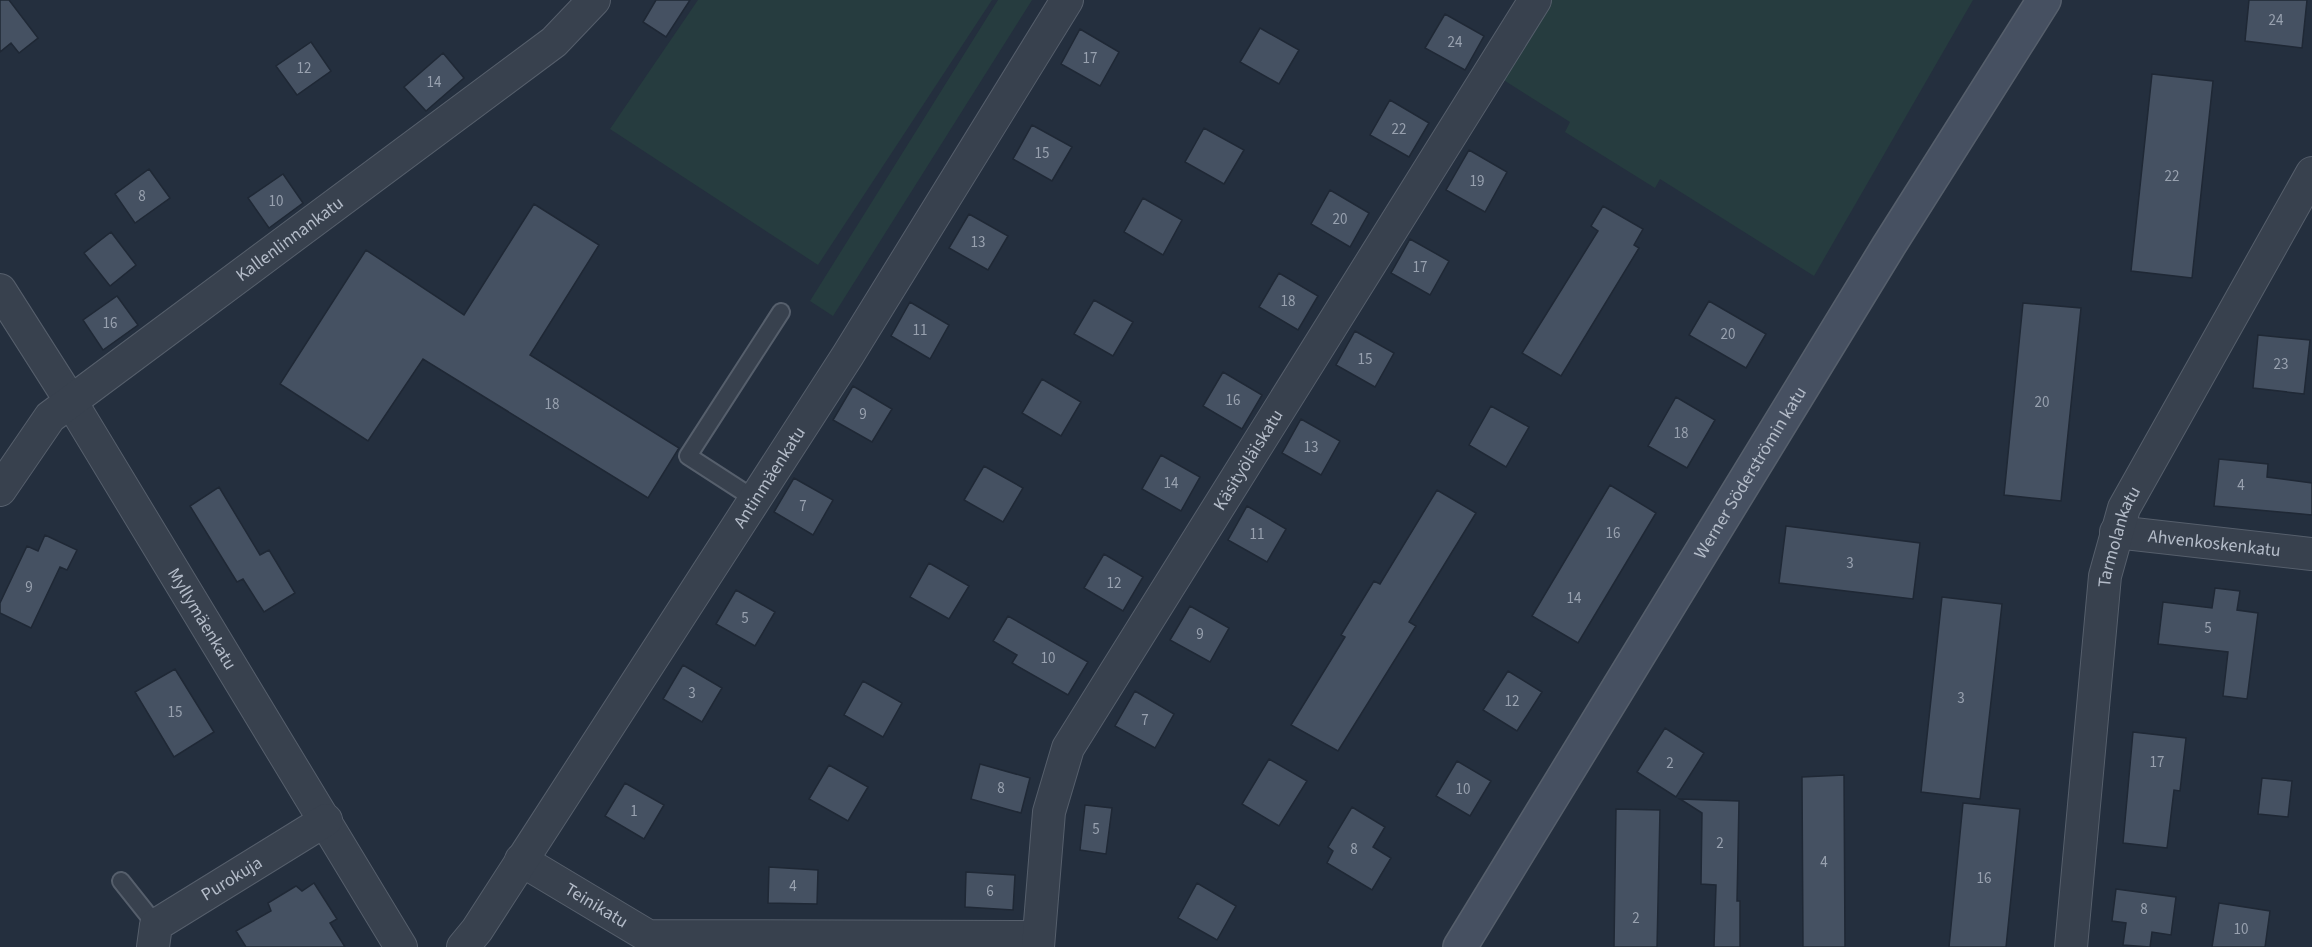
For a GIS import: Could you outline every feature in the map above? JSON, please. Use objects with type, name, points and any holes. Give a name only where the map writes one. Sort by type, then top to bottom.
[{"type":"street","name":"Kallenlinnankatu","points":[[0,490],[44,424],[70,400],[554,42],[594,0]]},
{"type":"street","name":"Antinmäenkatu","points":[[463,947],[477,930],[643,677],[756,500],[1067,0]]},
{"type":"street","name":"Käsityöläiskatu","points":[[1038,942],[1049,812],[1068,748],[1535,0]]},
{"type":"street","name":"Werner Söderströmin katu","points":[[1460,947],[1888,247],[2044,0]]},
{"type":"street","name":"Tarmolankatu","points":[[2071,947],[2105,576],[2116,532],[2124,508],[2312,173]]},
{"type":"street","name":"Myllymäenkatu","points":[[0,290],[70,400],[401,947]]},
{"type":"street","name":"Ahvenkoskenkatu","points":[[2116,532],[2312,554]]},
{"type":"street","name":"Purokuja","points":[[154,936],[326,820]]},
{"type":"street","name":"Teinikatu","points":[[521,860],[648,936],[1038,942]]},
{"type":"lane","points":[[756,500],[688,456],[781,312]]},
{"type":"lane","points":[[121,881],[154,936]]},
{"type":"green space","points":[[698,0],[992,0],[818,265],[610,129]]},
{"type":"green space","points":[[998,0],[1032,0],[833,316],[810,301]]},
{"type":"green space","points":[[1551,0],[1973,0],[1814,276],[1660,179],[1655,188],[1565,132],[1570,122],[1502,79]]},
{"type":"building","points":[[0,0],[9,0],[38,38],[19,53],[11,43],[0,52]]},
{"type":"building","points":[[656,0],[690,0],[666,37],[643,22]]},
{"type":"building","points":[[2249,0],[2307,0],[2302,48],[2245,41]]},
{"type":"building","points":[[1445,14],[1484,36],[1465,70],[1425,48]]},
{"type":"building","points":[[1260,28],[1299,50],[1279,84],[1240,62]]},
{"type":"building","points":[[1080,29],[1119,52],[1100,86],[1061,64]]},
{"type":"building","points":[[311,42],[331,71],[297,95],[276,66]]},
{"type":"building","points":[[443,53],[464,78],[426,111],[404,87]]},
{"type":"building","points":[[2152,74],[2213,81],[2192,278],[2131,271]]},
{"type":"building","points":[[1390,100],[1429,123],[1409,157],[1370,135]]},
{"type":"building","points":[[1032,125],[1072,147],[1052,181],[1013,159]]},
{"type":"building","points":[[1204,128],[1244,150],[1224,184],[1185,162]]},
{"type":"building","points":[[1469,150],[1507,172],[1485,212],[1446,190]]},
{"type":"building","points":[[149,169],[170,198],[135,223],[115,194]]},
{"type":"building","points":[[283,174],[303,203],[269,228],[248,198]]},
{"type":"building","points":[[1330,190],[1369,213],[1350,247],[1311,224]]},
{"type":"building","points":[[1143,198],[1182,220],[1163,255],[1124,232]]},
{"type":"building","points":[[534,204],[599,245],[530,355],[679,448],[648,498],[423,359],[368,441],[280,384],[366,250],[464,315]]},
{"type":"building","points":[[1603,206],[1643,229],[1634,245],[1639,248],[1561,376],[1522,353],[1598,231],[1591,226]]},
{"type":"building","points":[[969,214],[1008,236],[988,270],[949,248]]},
{"type":"building","points":[[111,232],[136,265],[110,286],[84,253]]},
{"type":"building","points":[[1410,239],[1449,261],[1430,295],[1391,273]]},
{"type":"building","points":[[1279,273],[1318,296],[1298,330],[1259,307]]},
{"type":"building","points":[[117,296],[138,325],[103,350],[83,320]]},
{"type":"building","points":[[1094,300],[1133,322],[1113,356],[1074,334]]},
{"type":"building","points":[[1709,301],[1766,334],[1746,368],[1689,335]]},
{"type":"building","points":[[910,302],[949,325],[930,359],[891,336]]},
{"type":"building","points":[[2023,303],[2081,308],[2061,501],[2004,495]]},
{"type":"building","points":[[1355,331],[1394,353],[1375,387],[1336,365]]},
{"type":"building","points":[[2258,335],[2310,340],[2304,394],[2253,388]]},
{"type":"building","points":[[1223,372],[1262,395],[1242,429],[1203,406]]},
{"type":"building","points":[[1042,379],[1081,402],[1061,436],[1022,413]]},
{"type":"building","points":[[853,386],[892,409],[872,442],[833,420]]},
{"type":"building","points":[[1676,397],[1715,420],[1687,468],[1648,446]]},
{"type":"building","points":[[1491,406],[1529,427],[1506,467],[1469,445]]},
{"type":"building","points":[[1301,419],[1340,441],[1321,475],[1282,453]]},
{"type":"building","points":[[1161,455],[1200,477],[1181,511],[1142,489]]},
{"type":"building","points":[[2219,459],[2268,464],[2267,477],[2312,483],[2312,515],[2214,506]]},
{"type":"building","points":[[984,466],[1023,488],[1003,522],[964,500]]},
{"type":"building","points":[[794,478],[833,500],[813,535],[774,512]]},
{"type":"building","points":[[1610,485],[1656,513],[1578,643],[1532,616]]},
{"type":"building","points":[[219,487],[260,555],[269,550],[295,593],[264,612],[243,579],[237,582],[190,506]]},
{"type":"building","points":[[1437,490],[1476,513],[1409,622],[1416,626],[1338,751],[1291,725],[1345,637],[1341,635],[1374,581],[1380,584]]},
{"type":"building","points":[[1247,506],[1286,529],[1267,562],[1228,540]]},
{"type":"building","points":[[1786,526],[1920,543],[1913,599],[1779,583]]},
{"type":"building","points":[[45,535],[77,550],[67,570],[60,567],[31,628],[0,613],[0,603],[27,546],[38,551]]},
{"type":"building","points":[[1104,554],[1143,577],[1123,611],[1084,588]]},
{"type":"building","points":[[929,563],[969,586],[949,619],[910,597]]},
{"type":"building","points":[[2215,588],[2240,591],[2237,610],[2258,613],[2247,699],[2223,696],[2228,652],[2158,644],[2163,602],[2212,608]]},
{"type":"building","points":[[736,590],[775,612],[755,646],[716,624]]},
{"type":"building","points":[[1942,597],[2002,604],[1980,799],[1921,792]]},
{"type":"building","points":[[1190,606],[1229,628],[1210,662],[1170,640]]},
{"type":"building","points":[[1008,616],[1088,662],[1068,695],[1012,663],[1017,655],[993,641]]},
{"type":"building","points":[[683,665],[722,688],[702,722],[663,699]]},
{"type":"building","points":[[175,669],[214,732],[174,757],[135,692]]},
{"type":"building","points":[[1508,671],[1542,692],[1517,731],[1483,710]]},
{"type":"building","points":[[863,681],[902,703],[883,737],[844,715]]},
{"type":"building","points":[[1135,691],[1174,714],[1155,748],[1115,726]]},
{"type":"building","points":[[1665,728],[1704,753],[1676,797],[1637,772]]},
{"type":"building","points":[[2133,732],[2186,738],[2180,791],[2174,790],[2167,848],[2123,843]]},
{"type":"building","points":[[1269,759],[1307,781],[1279,826],[1242,804]]},
{"type":"building","points":[[1457,761],[1491,781],[1470,816],[1436,796]]},
{"type":"building","points":[[980,764],[1030,778],[1021,813],[971,799]]},
{"type":"building","points":[[829,765],[868,787],[848,821],[809,799]]},
{"type":"building","points":[[1844,775],[1845,947],[1803,947],[1802,777]]},
{"type":"building","points":[[2262,778],[2292,781],[2288,817],[2258,814]]},
{"type":"building","points":[[625,783],[664,805],[644,839],[605,816]]},
{"type":"building","points":[[1680,799],[1739,801],[1737,901],[1740,901],[1740,947],[1714,947],[1716,885],[1701,884],[1702,813]]},
{"type":"building","points":[[1963,803],[2020,809],[2006,947],[1949,947]]},
{"type":"building","points":[[1085,805],[1112,808],[1106,854],[1080,850]]},
{"type":"building","points":[[1352,807],[1385,827],[1373,847],[1391,858],[1372,890],[1327,863],[1333,851],[1328,847]]},
{"type":"building","points":[[1616,809],[1660,810],[1657,947],[1614,947]]},
{"type":"building","points":[[769,867],[818,870],[817,904],[768,903]]},
{"type":"building","points":[[966,872],[1015,875],[1013,910],[965,907]]},
{"type":"building","points":[[314,883],[337,919],[330,923],[345,947],[246,947],[236,931],[271,911],[268,903],[296,886],[302,891]]},
{"type":"building","points":[[1197,883],[1236,906],[1217,940],[1178,918]]},
{"type":"building","points":[[2116,889],[2176,897],[2171,935],[2152,932],[2150,947],[2123,945],[2126,923],[2112,921]]},
{"type":"building","points":[[2219,903],[2270,911],[2265,947],[2212,947]]}]
